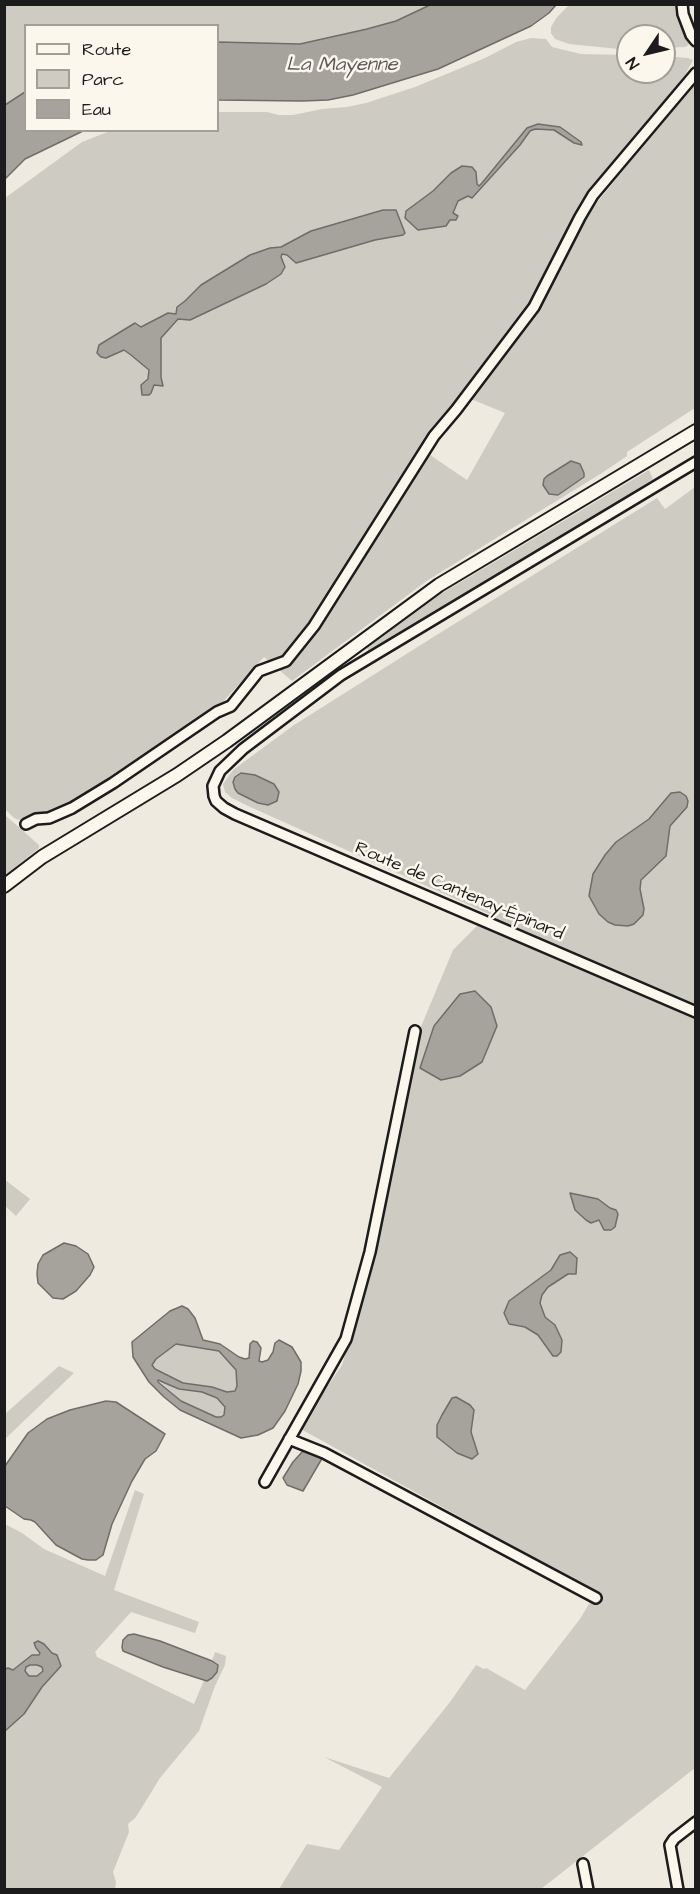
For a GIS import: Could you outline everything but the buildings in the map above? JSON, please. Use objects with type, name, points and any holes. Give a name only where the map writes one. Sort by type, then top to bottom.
[{"type":"main road","points":[[4,886],[42,857],[177,775],[227,741],[439,585],[696,430]]},
{"type":"street","points":[[682,4],[687,24],[696,40]]},
{"type":"street","points":[[26,824],[36,819],[49,818],[72,808],[113,783],[216,712],[231,706],[259,671],[286,661],[314,626],[434,436],[534,307],[593,195],[696,73]]},
{"type":"street","name":"Route de Cantenay-Épinard","points":[[696,462],[341,675],[243,749],[220,771],[213,786],[214,796],[224,808],[235,814],[696,1012]]},
{"type":"street","points":[[265,1482],[346,1339],[370,1252],[415,1031]]},
{"type":"street","points":[[289,1439],[324,1453],[596,1598]]},
{"type":"street","points":[[678,1890],[670,1845],[674,1839],[696,1822]]},
{"type":"street","points":[[583,1864],[588,1890]]},
{"type":"green space","points":[[5,5],[430,5],[396,21],[300,44],[219,42],[219,24],[24,24],[24,93],[5,105]]},
{"type":"green space","points":[[569,5],[675,5],[677,17],[690,44],[676,47],[676,24],[616,24],[616,49],[569,44],[555,39],[551,33],[551,27]]},
{"type":"green space","points":[[531,38],[546,39],[552,47],[581,54],[616,55],[616,84],[676,84],[676,57],[693,60],[685,75],[606,172],[582,207],[524,318],[437,431],[442,436],[430,455],[467,480],[505,413],[471,399],[543,303],[590,211],[695,82],[695,408],[627,452],[627,456],[602,473],[428,580],[292,681],[264,657],[220,705],[214,705],[199,721],[76,803],[42,816],[32,814],[19,820],[14,818],[5,809],[5,198],[82,142],[107,132],[219,132],[219,112],[267,112],[293,115],[347,107],[415,87],[485,58],[516,42]]},
{"type":"green space","points":[[649,470],[653,479],[540,552],[369,653],[366,646],[370,642],[439,595]]},
{"type":"green space","points":[[695,487],[695,1768],[541,1889],[279,1889],[307,1844],[339,1850],[382,1787],[324,1757],[389,1778],[450,1702],[476,1665],[486,1668],[525,1690],[580,1619],[596,1592],[299,1428],[342,1365],[368,1284],[410,1053],[453,950],[489,914],[248,806],[225,792],[223,784],[233,770],[294,725],[427,641],[657,498],[665,509]]},
{"type":"green space","points":[[5,815],[39,845],[39,848],[5,876]]},
{"type":"green space","points":[[4,1179],[30,1199],[16,1216],[5,1206]]},
{"type":"green space","points":[[176,1344],[219,1351],[236,1370],[235,1391],[227,1392],[183,1383],[155,1369],[152,1365],[156,1359]]},
{"type":"green space","points":[[59,1366],[74,1373],[5,1439],[5,1414]]},
{"type":"green space","points":[[158,1380],[179,1389],[202,1392],[217,1398],[225,1407],[224,1415],[216,1417],[181,1401]]},
{"type":"green space","points":[[135,1490],[144,1494],[114,1590],[199,1622],[195,1633],[131,1612],[95,1652],[97,1657],[194,1704],[204,1680],[207,1681],[218,1665],[212,1661],[215,1652],[226,1656],[225,1665],[199,1731],[160,1778],[136,1817],[128,1824],[129,1832],[113,1872],[116,1882],[115,1889],[5,1890],[5,1524],[44,1549],[105,1576]]},
{"type":"water","name":"La Mayenne","points":[[430,5],[556,5],[531,26],[438,69],[353,95],[328,100],[302,101],[219,100],[219,42],[300,44],[396,21]]},
{"type":"water","points":[[24,93],[24,132],[81,132],[25,159],[5,179],[5,105]]},
{"type":"water","points":[[538,124],[560,127],[582,145],[574,143],[554,130],[530,131],[472,198],[468,196],[458,201],[453,213],[458,216],[456,220],[450,220],[446,226],[418,230],[405,218],[406,211],[462,166],[472,167],[476,172],[479,186],[527,128]]},
{"type":"water","points":[[383,210],[396,210],[405,233],[403,235],[375,240],[296,263],[287,255],[282,254],[285,267],[281,274],[266,284],[190,320],[178,319],[161,338],[163,386],[154,385],[149,395],[142,395],[141,385],[148,379],[149,370],[131,355],[124,350],[106,358],[97,353],[99,345],[135,323],[141,327],[168,313],[176,314],[177,307],[201,285],[250,255],[281,247],[311,231]]},
{"type":"water","points":[[571,461],[580,464],[584,477],[558,495],[549,494],[543,485],[544,479]]},
{"type":"water","points":[[241,773],[255,775],[274,784],[279,792],[277,801],[268,805],[258,803],[238,793],[233,782],[235,777]]},
{"type":"water","points":[[680,792],[686,796],[687,807],[670,826],[666,856],[641,880],[643,915],[634,924],[628,926],[608,922],[599,914],[589,896],[593,874],[616,842],[649,819],[671,793]]},
{"type":"water","points":[[475,991],[491,1007],[497,1026],[482,1062],[460,1076],[441,1080],[420,1068],[434,1026],[460,994]]},
{"type":"water","points":[[570,1193],[598,1199],[616,1210],[618,1214],[615,1227],[611,1230],[604,1230],[599,1220],[591,1223],[586,1220],[575,1210]]},
{"type":"water","points":[[64,1243],[76,1246],[88,1254],[94,1267],[76,1291],[63,1299],[53,1298],[38,1283],[38,1264],[43,1255]]},
{"type":"water","points":[[570,1252],[577,1258],[576,1274],[568,1274],[548,1287],[540,1303],[545,1317],[555,1325],[562,1340],[561,1352],[553,1356],[538,1335],[525,1327],[509,1324],[504,1313],[509,1301],[551,1270],[560,1255]]},
{"type":"water","points":[[182,1306],[188,1309],[195,1318],[203,1340],[220,1344],[245,1359],[249,1358],[250,1344],[253,1341],[257,1342],[261,1348],[259,1361],[262,1362],[268,1360],[275,1343],[279,1340],[292,1347],[301,1362],[298,1384],[285,1411],[273,1428],[258,1435],[241,1438],[180,1410],[149,1382],[133,1357],[132,1342],[170,1311]],"holes":[[[176,1344],[219,1351],[236,1370],[235,1391],[227,1392],[212,1387],[183,1383],[155,1369],[152,1365],[156,1359]],[[158,1380],[179,1389],[202,1392],[217,1398],[225,1407],[224,1415],[216,1417],[181,1401]]]},
{"type":"water","points":[[456,1397],[474,1410],[471,1432],[478,1454],[472,1459],[457,1453],[437,1437],[437,1425],[452,1398]]},
{"type":"water","points":[[106,1401],[116,1402],[165,1434],[156,1451],[145,1459],[132,1481],[112,1524],[103,1555],[96,1560],[88,1560],[56,1545],[35,1522],[24,1519],[5,1506],[5,1466],[28,1433],[47,1419],[70,1410]]},
{"type":"water","points":[[307,1449],[324,1455],[303,1491],[287,1485],[283,1478],[293,1462]]},
{"type":"water","points":[[134,1634],[160,1641],[212,1661],[218,1665],[217,1672],[207,1681],[123,1651],[123,1640],[128,1635]]},
{"type":"water","points":[[38,1641],[44,1644],[57,1655],[61,1666],[42,1687],[24,1714],[5,1731],[5,1669],[13,1670],[32,1655],[39,1655],[34,1643]],"holes":[[[37,1665],[42,1667],[43,1671],[37,1676],[29,1676],[25,1671],[26,1667]]]}]
